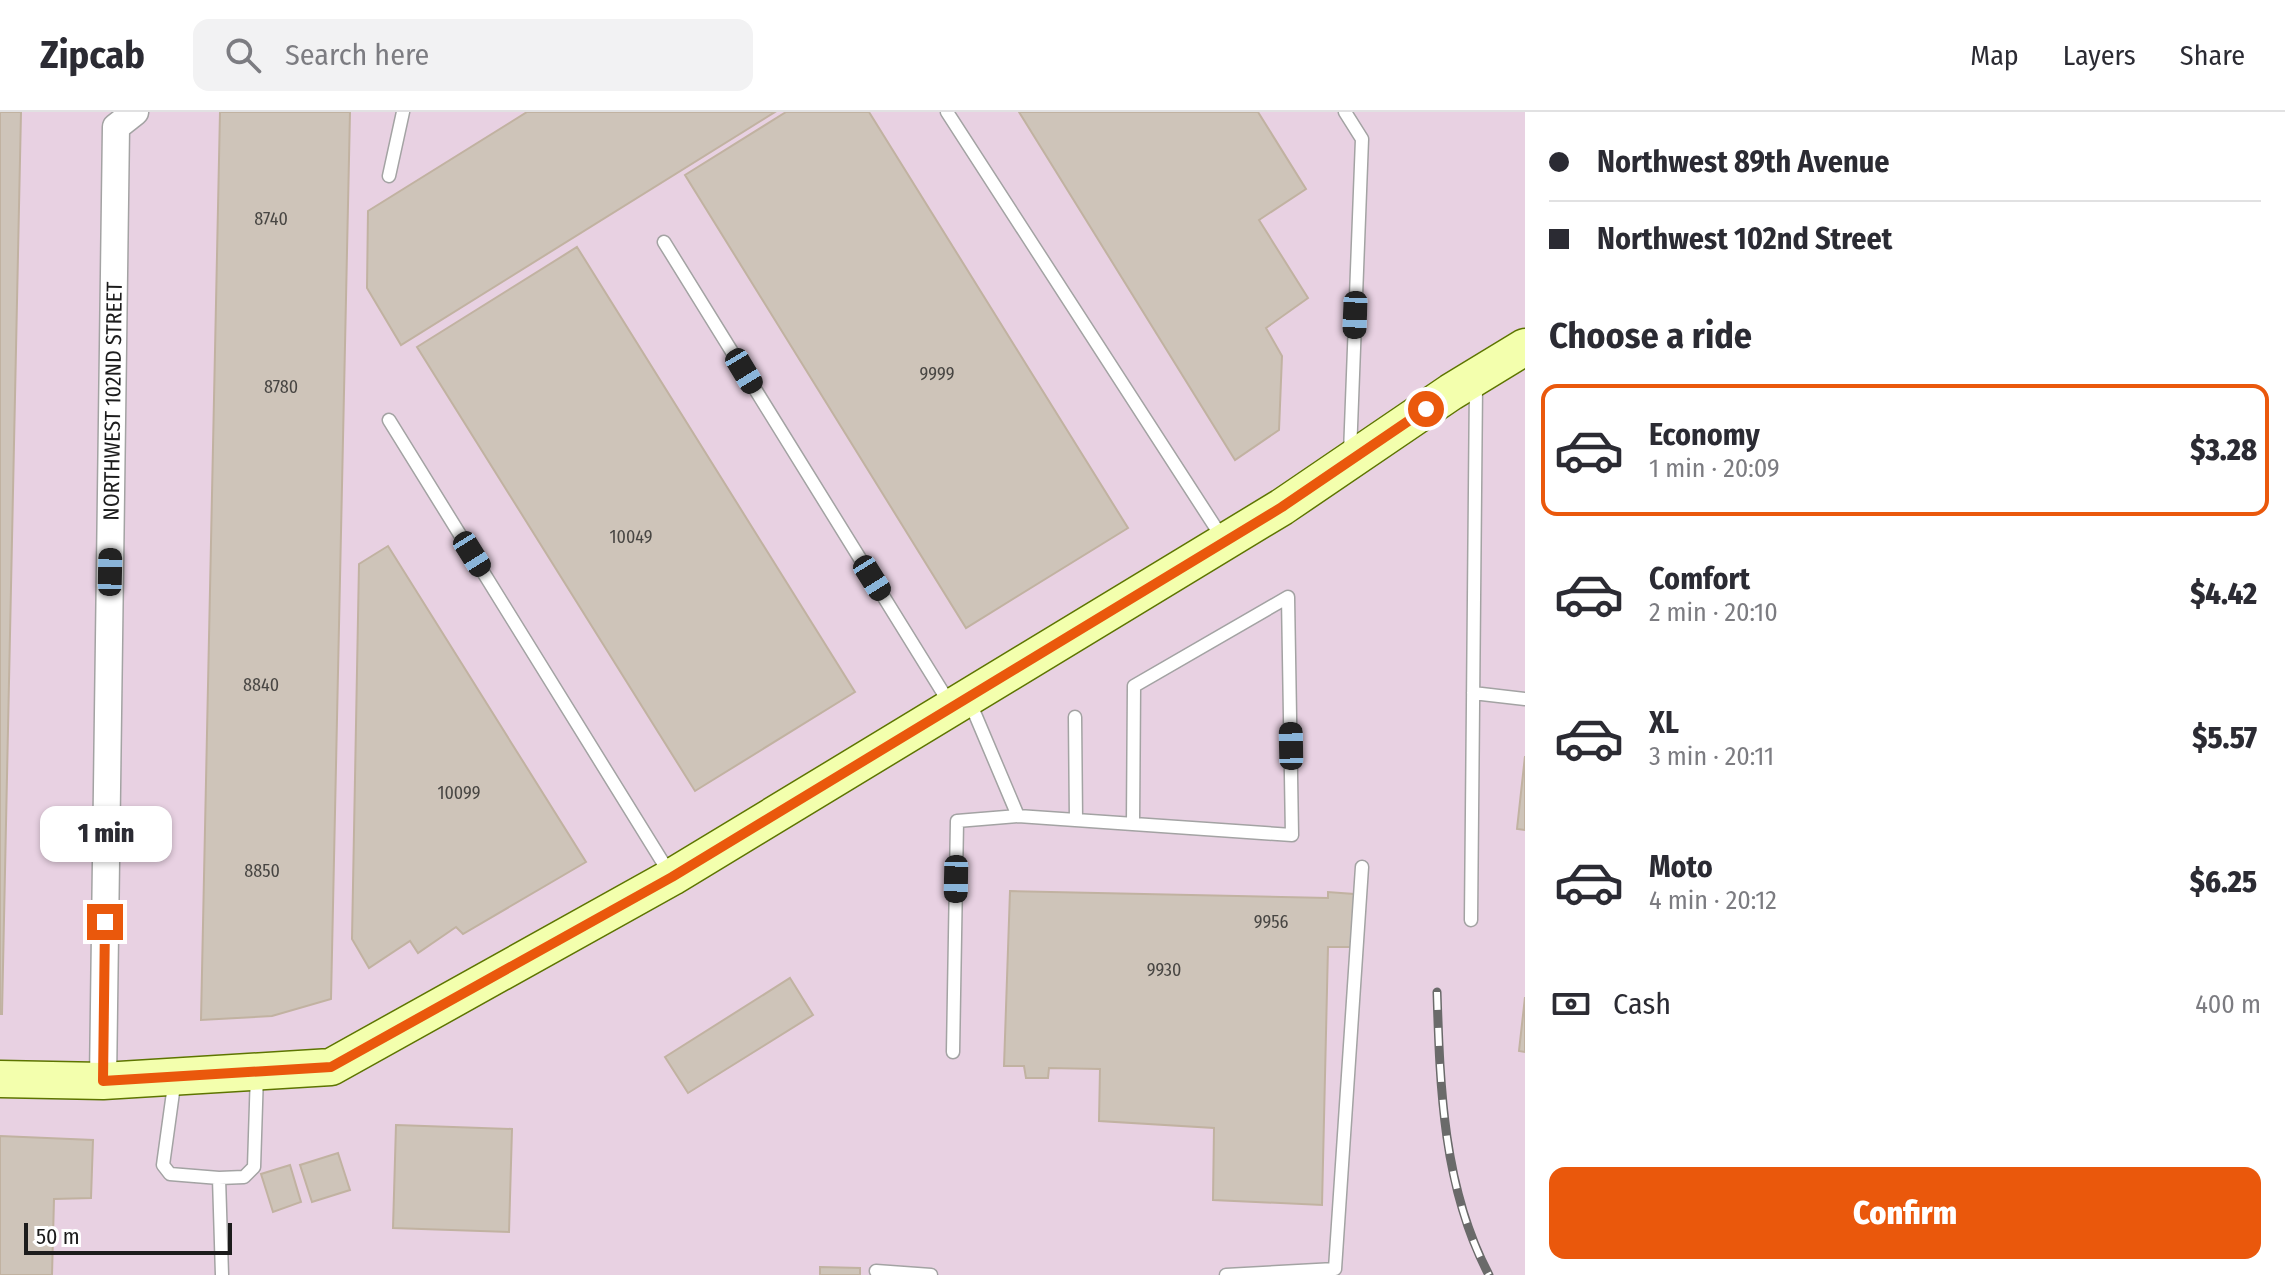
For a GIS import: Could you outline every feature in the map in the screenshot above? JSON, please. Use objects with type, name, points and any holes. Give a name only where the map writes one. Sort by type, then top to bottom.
[{"type":"street","name":"NORTHWEST 102ND STREET","points":[[103,1081],[116,127],[135,112]]},
{"type":"street","points":[[0,1079],[103,1081],[331,1067],[672,877],[1224,542],[1525,347]]},
{"type":"lane","points":[[389,176],[403,112]]},
{"type":"lane","points":[[947,112],[1224,542]]},
{"type":"lane","points":[[1345,112],[1362,139],[1350,461]]},
{"type":"lane","points":[[664,242],[959,702],[1018,816]]},
{"type":"lane","points":[[1471,920],[1476,377]]},
{"type":"lane","points":[[389,420],[672,877]]},
{"type":"lane","points":[[953,1052],[957,821],[1018,816],[1133,824],[1292,835],[1288,597],[1134,686],[1133,824]]},
{"type":"lane","points":[[1473,693],[1525,699]]},
{"type":"lane","points":[[1075,717],[1076,820]]},
{"type":"lane","points":[[1226,1275],[1335,1269],[1362,867]]},
{"type":"lane","points":[[175,1077],[163,1165],[170,1174],[244,1177],[254,1167],[257,1072]]},
{"type":"lane","points":[[219,1178],[222,1275]]},
{"type":"lane","points":[[876,1271],[931,1275]]},
{"type":"shaded area","points":[[0,112],[1525,112],[1525,1275],[0,1275]]},
{"type":"building","points":[[0,112],[21,112],[2,1014],[0,1014]]},
{"type":"building","points":[[220,112],[350,112],[331,999],[272,1016],[201,1020]]},
{"type":"building","points":[[527,112],[775,112],[401,345],[367,288],[368,211]]},
{"type":"building","points":[[786,112],[869,112],[1128,528],[966,628],[685,175]]},
{"type":"building","points":[[1019,112],[1258,112],[1306,189],[1259,220],[1308,298],[1266,328],[1282,356],[1279,430],[1235,460]]},
{"type":"building","points":[[577,247],[855,692],[695,791],[417,347]]},
{"type":"building","points":[[388,546],[586,862],[463,934],[456,927],[418,953],[410,941],[369,968],[352,939],[359,564]]},
{"type":"building","points":[[1525,756],[1525,830],[1517,829]]},
{"type":"building","points":[[1010,891],[1328,898],[1328,892],[1354,894],[1352,947],[1328,947],[1322,1205],[1213,1200],[1214,1128],[1099,1121],[1100,1069],[1049,1068],[1048,1078],[1026,1078],[1024,1066],[1004,1066]]},
{"type":"building","points":[[790,978],[813,1015],[688,1093],[665,1057]]},
{"type":"building","points":[[1525,997],[1525,1052],[1519,1051]]},
{"type":"building","points":[[396,1125],[512,1129],[509,1232],[393,1228]]},
{"type":"building","points":[[0,1136],[93,1140],[91,1198],[54,1199],[52,1275],[0,1275]]},
{"type":"building","points":[[338,1153],[350,1190],[312,1202],[300,1165]]},
{"type":"building","points":[[290,1165],[301,1202],[273,1212],[261,1174]]},
{"type":"building","points":[[820,1267],[860,1268],[860,1275],[820,1275]]},
{"type":"railway","points":[[1437,992],[1443,1100],[1453,1172],[1474,1242],[1489,1275]]},
{"type":"route","points":[[105,922],[103,1081],[331,1067],[672,877],[1282,507],[1426,409]]}]
